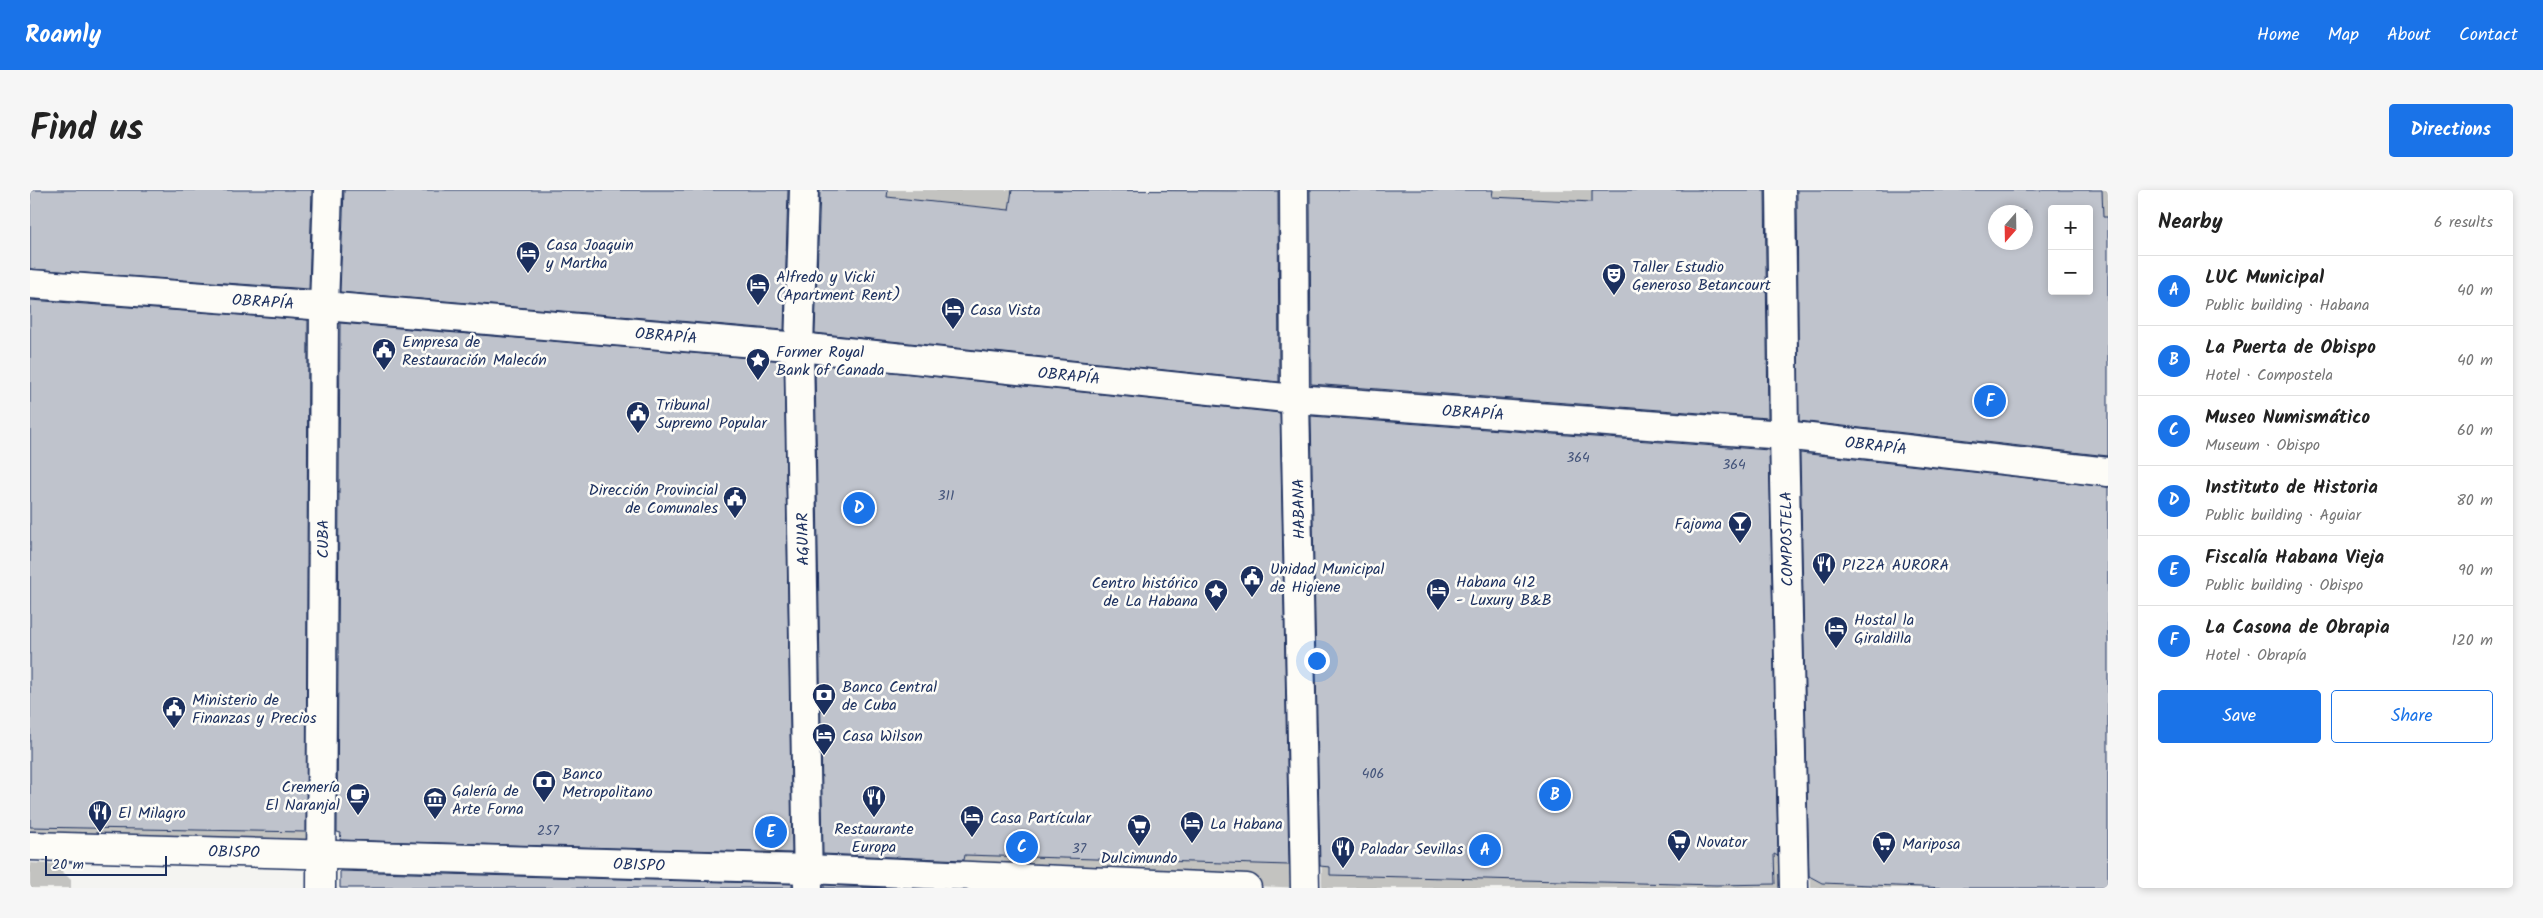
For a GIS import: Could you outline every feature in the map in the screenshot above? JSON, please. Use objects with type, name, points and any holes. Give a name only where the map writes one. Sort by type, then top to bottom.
[{"type":"street","name":"CUBA","points":[[321,888],[324,306],[328,190]]},
{"type":"street","name":"AGUIAR","points":[[804,190],[799,347],[808,879]]},
{"type":"street","name":"HABANA","points":[[1294,190],[1295,399],[1305,888]]},
{"type":"street","name":"COMPOSTELA","points":[[1782,190],[1784,434],[1794,888]]},
{"type":"street","name":"OBRAPÍA","points":[[30,284],[324,306],[799,347],[1295,399],[1784,434],[2108,472]]},
{"type":"street","name":"OBISPO","points":[[30,846],[321,853],[808,879],[1247,888]]},
{"type":"building","points":[[30,190],[312,190],[309,289],[30,269]]},
{"type":"building","points":[[344,190],[788,190],[784,330],[340,292]]},
{"type":"building","points":[[820,190],[888,190],[887,197],[1009,210],[1012,190],[1278,191],[1279,382],[815,333]]},
{"type":"building","points":[[1310,190],[1493,190],[1492,197],[1592,202],[1592,190],[1765,190],[1768,418],[1311,384]]},
{"type":"building","points":[[1797,190],[2102,190],[2103,217],[2108,217],[2108,456],[1799,421]]},
{"type":"building","name":"Ministerio de Finanzas y Precios","points":[[30,300],[308,320],[306,832],[30,827]]},
{"type":"building","points":[[340,323],[784,361],[792,853],[340,840],[341,833],[337,832]]},
{"type":"building","points":[[815,364],[1280,413],[1289,865],[965,855],[964,860],[823,854]]},
{"type":"building","points":[[1311,416],[1769,450],[1778,856],[1774,854],[1775,884],[1716,885],[1330,875],[1330,867],[1320,866]]},
{"type":"building","points":[[1800,453],[2108,487],[2108,888],[1946,888],[1822,883],[1809,876]]},
{"type":"building","points":[[340,871],[792,884],[792,888],[340,888]]},
{"type":"building","points":[[824,885],[886,888],[824,888]]},
{"type":"place","name":"Casa Joaquin y Martha","points":[[528,274]]},
{"type":"place","name":"Taller Estudio Generoso Betancourt","points":[[1614,296]]},
{"type":"place","name":"Alfredo y Vicki (Apartment Rent)","points":[[758,306]]},
{"type":"place","name":"Casa Vista","points":[[953,330]]},
{"type":"place","name":"Empresa de Restauración Malecón","points":[[384,371]]},
{"type":"place","name":"Former Royal Bank of Canada","points":[[758,381]]},
{"type":"place","name":"La Casona de Obrapia","points":[[1990,401]]},
{"type":"place","name":"Tribunal Supremo Popular","points":[[638,434]]},
{"type":"place","name":"Instituto de Historia","points":[[859,508]]},
{"type":"place","name":"Dirección Provincial de Comunales","points":[[735,519]]},
{"type":"place","name":"Fajoma","points":[[1740,544]]},
{"type":"place","name":"PIZZA AURORA","points":[[1824,585]]},
{"type":"place","name":"Unidad Municipal de Higiene","points":[[1252,598]]},
{"type":"place","name":"Habana 412 - Luxury B&B","points":[[1438,611]]},
{"type":"place","name":"Centro histórico de La Habana","points":[[1216,612]]},
{"type":"place","name":"Hostal la Giraldilla","points":[[1836,649]]},
{"type":"place","name":"Banco Central de Cuba","points":[[824,716]]},
{"type":"place","name":"Ministerio de Finanzas y Precios","points":[[174,729]]},
{"type":"place","name":"Casa Wilson","points":[[824,756]]},
{"type":"place","name":"La Puerta de Obispo","points":[[1555,795]]},
{"type":"place","name":"Banco Metropolitano","points":[[544,803]]},
{"type":"place","name":"Cremería El Naranjal","points":[[358,816]]},
{"type":"place","name":"Restaurante Europa","points":[[874,818]]},
{"type":"place","name":"Galería de Arte Forna","points":[[435,820]]},
{"type":"place","name":"Fiscalía Habana Vieja","points":[[771,832]]},
{"type":"place","name":"El Milagro","points":[[100,833]]},
{"type":"place","name":"Casa Partícular","points":[[972,838]]},
{"type":"place","name":"La Habana","points":[[1192,844]]},
{"type":"place","name":"Museo Numismático","points":[[1022,847]]},
{"type":"place","name":"Dulcimundo","points":[[1139,847]]},
{"type":"place","name":"LUC Municipal","points":[[1485,850]]},
{"type":"place","name":"Novator","points":[[1679,862]]},
{"type":"place","name":"Mariposa","points":[[1884,864]]},
{"type":"place","name":"Paladar Sevillas","points":[[1343,869]]}]
